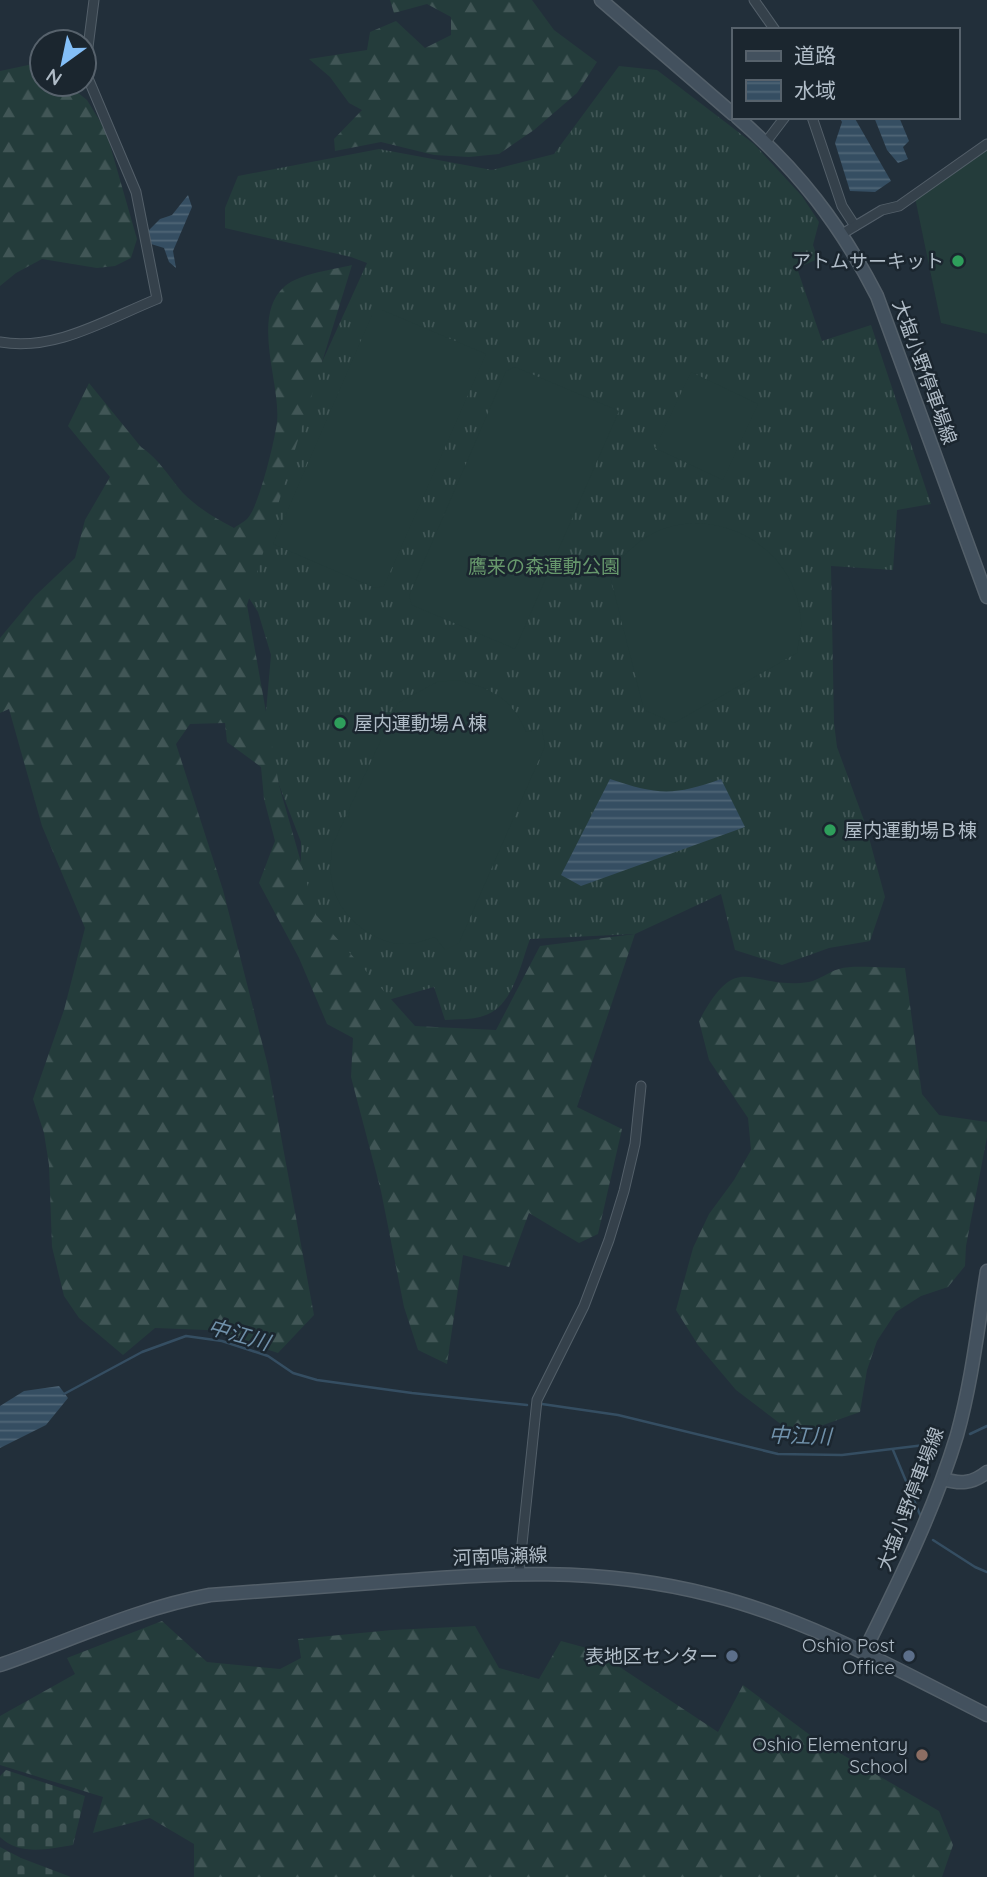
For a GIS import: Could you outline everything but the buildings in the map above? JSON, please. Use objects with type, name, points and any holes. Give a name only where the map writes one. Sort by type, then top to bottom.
[{"type":"main road","name":"大塩小野停車場線","points":[[601,0],[732,113]]},
{"type":"main road","name":"大塩小野停車場線","points":[[739,119],[766,142],[804,183],[842,234],[877,296],[987,597]]},
{"type":"main road","name":"大塩小野停車場線","points":[[864,1652],[913,1554],[943,1479],[972,1369],[987,1271]]},
{"type":"main road","points":[[943,1479],[959,1483],[972,1481],[987,1472]]},
{"type":"main road","name":"河南鳴瀬線","points":[[0,1665],[133,1616],[188,1599],[223,1594],[519,1573],[564,1573],[678,1587],[745,1605],[864,1652],[987,1715]]},
{"type":"street","points":[[0,342],[19,345],[73,335],[156,299],[136,192],[85,71],[94,0]]},
{"type":"street","points":[[754,0],[774,28]]},
{"type":"street","points":[[766,142],[783,119]]},
{"type":"street","points":[[813,119],[842,206],[855,226]]},
{"type":"street","points":[[842,234],[882,211],[899,206],[987,144]]},
{"type":"street","points":[[519,1573],[537,1400],[584,1306],[609,1240],[635,1143],[641,1086]]},
{"type":"green space","points":[[390,0],[532,0],[554,30],[597,62],[577,93],[534,130],[499,154],[469,157],[434,155],[381,142],[335,151],[334,139],[362,110],[349,103],[330,77],[309,59],[367,50],[370,32],[396,21],[425,48],[451,35],[451,17],[427,4],[394,13]]},
{"type":"green space","points":[[28,65],[28,98],[87,100],[106,131],[137,239],[131,258],[115,266],[97,268],[42,259],[16,273],[0,286],[0,71]]},
{"type":"green space","name":"鷹来の森運動公園","points":[[619,66],[657,70],[754,144],[802,196],[819,222],[813,245],[818,259],[797,268],[822,341],[871,325],[931,504],[897,510],[893,570],[831,566],[834,723],[837,747],[865,823],[885,897],[870,941],[829,948],[782,965],[735,950],[721,894],[635,934],[530,939],[514,984],[502,1004],[479,1017],[445,1020],[434,987],[374,1004],[320,934],[301,877],[301,842],[279,785],[265,723],[271,655],[258,612],[229,567],[367,263],[225,228],[225,208],[238,176],[379,149],[492,170],[554,154]]},
{"type":"green space","name":"アトムサーキット","points":[[987,148],[987,334],[941,323],[915,198]]},
{"type":"green space","points":[[352,265],[247,605],[279,785],[316,915],[415,1026],[496,1030],[540,946],[635,934],[577,1107],[622,1129],[598,1234],[579,1243],[529,1213],[509,1267],[463,1255],[447,1364],[418,1350],[404,1307],[381,1191],[351,1077],[353,1038],[327,1024],[299,958],[259,883],[275,841],[264,799],[261,767],[227,742],[225,723],[190,724],[176,744],[223,890],[268,1066],[314,1315],[278,1353],[207,1330],[155,1328],[123,1355],[79,1318],[64,1296],[52,1247],[49,1165],[44,1133],[33,1099],[64,1010],[85,928],[42,826],[9,709],[0,713],[0,638],[35,596],[75,558],[85,520],[110,477],[68,426],[89,383],[183,493],[234,528],[247,519],[254,507],[276,431],[277,406],[268,332],[275,299],[285,286],[299,278]]},
{"type":"green space","points":[[382,310],[486,354],[384,586],[375,588],[273,544],[372,315]]},
{"type":"green space","points":[[515,367],[619,411],[515,649],[412,605],[409,596],[506,371]]},
{"type":"green space","points":[[691,372],[758,404],[723,480],[655,448]]},
{"type":"green space","points":[[692,523],[732,530],[766,550],[791,582],[798,600],[801,629],[797,653],[674,723],[644,710],[609,572],[645,538],[665,528]]},
{"type":"green space","points":[[457,680],[499,696],[514,711],[526,732],[542,729],[545,746],[459,943],[445,950],[435,937],[411,944],[396,943],[362,929],[338,901],[331,879],[331,868],[332,846],[398,703],[437,682]]},
{"type":"green space","points":[[843,968],[905,968],[922,1094],[939,1115],[987,1122],[987,1137],[966,1246],[965,1266],[948,1287],[921,1296],[896,1312],[877,1341],[867,1370],[860,1412],[795,1435],[736,1390],[698,1345],[676,1310],[693,1248],[709,1214],[734,1180],[751,1150],[748,1118],[709,1060],[699,1021],[713,998],[736,978],[809,982]]},
{"type":"green space","points":[[162,1621],[207,1662],[280,1669],[301,1658],[298,1639],[475,1626],[499,1668],[539,1679],[561,1641],[594,1650],[718,1732],[743,1685],[814,1738],[939,1811],[953,1845],[942,1877],[194,1877],[194,1844],[150,1818],[93,1833],[103,1797],[0,1765],[0,1716],[75,1674],[67,1658]]},
{"type":"green space","points":[[6,1770],[85,1796],[73,1845],[25,1849],[0,1837],[0,1776]]},
{"type":"green space","points":[[0,1847],[21,1858],[71,1877],[0,1877]]},
{"type":"water","points":[[840,119],[855,119],[891,181],[875,192],[850,191],[835,143],[842,122]]},
{"type":"water","points":[[875,119],[900,119],[909,141],[903,147],[908,159],[898,163],[887,150]]},
{"type":"water","points":[[188,195],[192,207],[173,251],[176,268],[169,262],[164,248],[151,244],[147,232],[160,219],[172,215]]},
{"type":"water","points":[[610,779],[653,791],[678,791],[721,779],[745,827],[581,886],[561,875]]},
{"type":"water","points":[[59,1386],[68,1398],[46,1425],[0,1448],[0,1406],[24,1391]]},
{"type":"waterway","name":"中江川","points":[[64,1394],[142,1352],[186,1336],[222,1341],[268,1356],[293,1373],[317,1380],[527,1405]]},
{"type":"waterway","name":"中江川","points":[[542,1404],[618,1415],[778,1454],[842,1455],[941,1443]]},
{"type":"waterway","points":[[970,1434],[987,1426]]},
{"type":"waterway","points":[[893,1450],[921,1517]]},
{"type":"waterway","points":[[933,1540],[987,1572]]},
{"type":"place","name":"アトムサーキット","points":[[958,261]]},
{"type":"place","name":"屋内運動場Ａ棟","points":[[340,723]]},
{"type":"place","name":"屋内運動場Ｂ棟","points":[[830,830]]},
{"type":"place","name":"表地区センター","points":[[732,1656]]},
{"type":"place","name":"Oshio Post Office","points":[[909,1656]]},
{"type":"place","name":"Oshio Elementary School","points":[[922,1755]]}]
